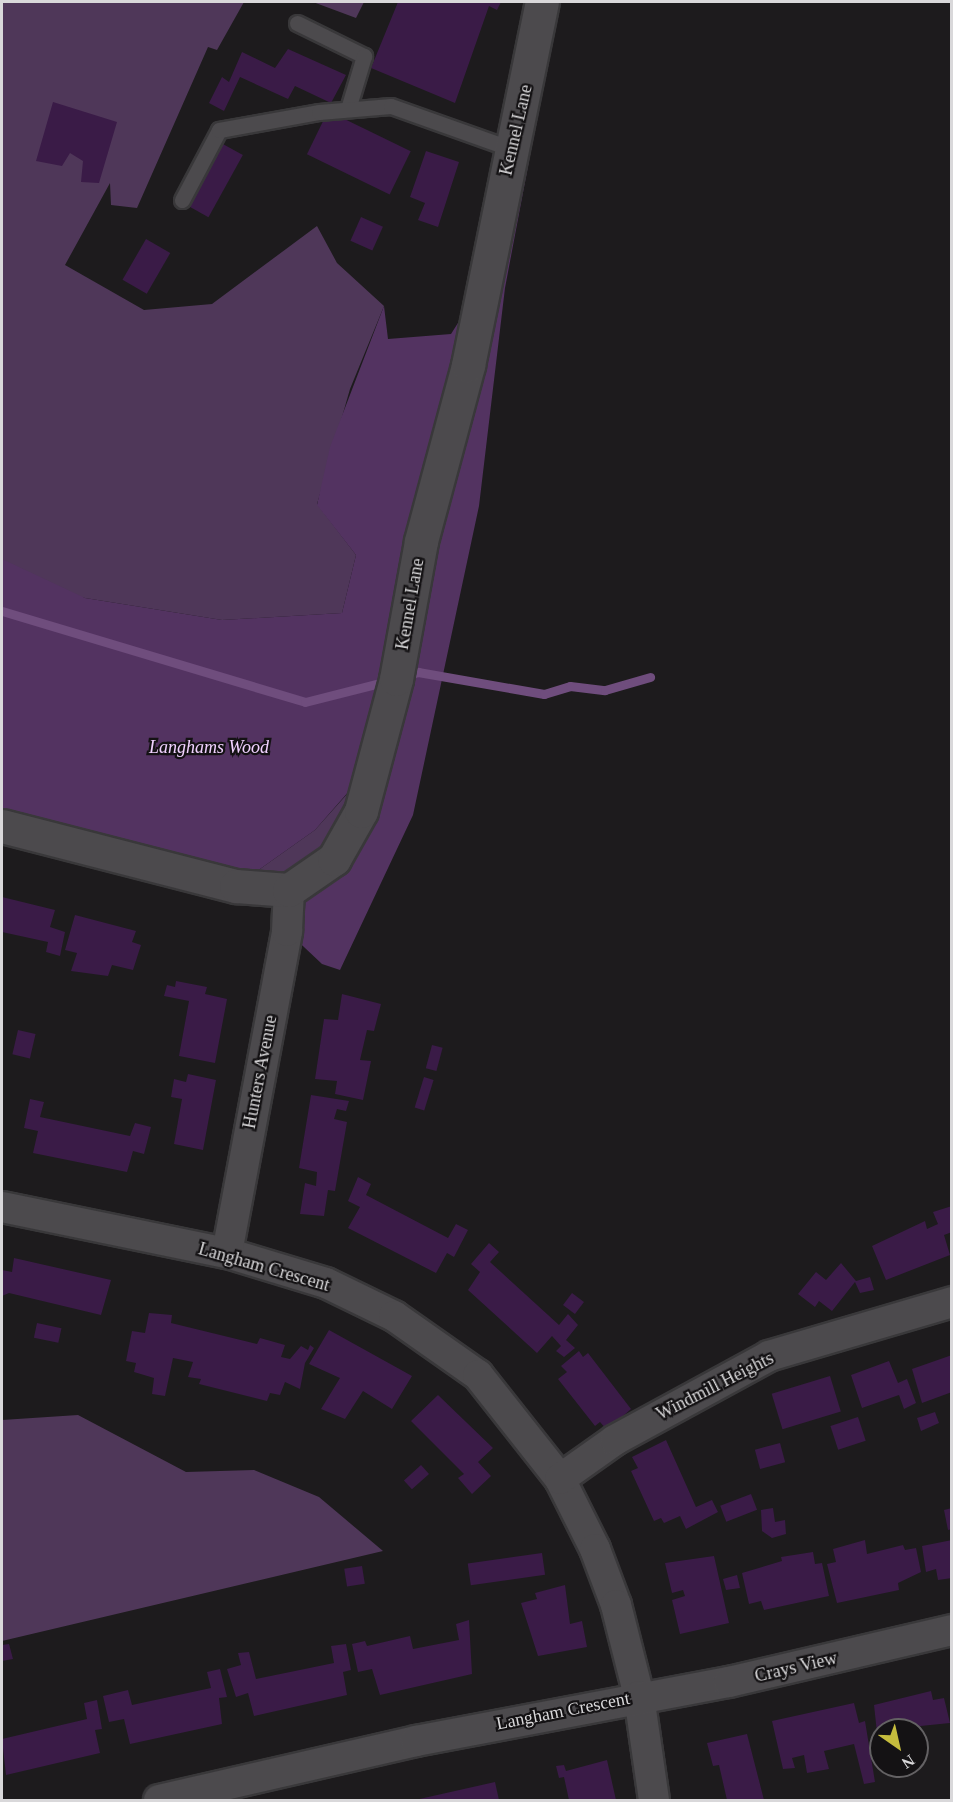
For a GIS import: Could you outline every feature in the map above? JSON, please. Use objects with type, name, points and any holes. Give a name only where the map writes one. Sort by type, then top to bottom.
[{"type":"street","name":"Kennel Lane","points":[[289,890],[334,859],[361,811],[396,679],[421,541],[468,365],[542,2]]},
{"type":"street","points":[[2,826],[236,886],[289,890]]},
{"type":"street","name":"Hunters Avenue","points":[[227,1253],[287,931],[289,890]]},
{"type":"street","name":"Langham Crescent","points":[[2,1207],[227,1253],[326,1283],[426,1337],[478,1375],[560,1479],[616,1605],[639,1696],[416,1741],[159,1800]]},
{"type":"street","name":"Windmill Heights","points":[[560,1479],[615,1440],[769,1356],[951,1302]]},
{"type":"street","name":"Crays View","points":[[639,1696],[729,1683],[951,1630]]},
{"type":"street","points":[[639,1696],[654,1800]]},
{"type":"lane","points":[[297,23],[364,56],[348,109]]},
{"type":"lane","points":[[182,200],[219,130],[348,109],[391,106],[512,149]]},
{"type":"shaded area","points":[[2,2],[244,2],[217,50],[208,47],[137,208],[111,205],[110,183],[65,265],[144,310],[212,304],[317,226],[337,263],[384,306],[350,389],[317,504],[356,555],[342,613],[222,620],[85,598],[2,575]]},
{"type":"shaded area","points":[[313,2],[364,2],[356,18]]},
{"type":"shaded area","points":[[373,765],[361,811],[289,890],[236,886],[315,830]]},
{"type":"shaded area","points":[[78,1415],[186,1472],[254,1470],[319,1497],[383,1551],[2,1641],[2,1420]]},
{"type":"green space","name":"Langhams Wood","points":[[542,2],[559,2],[505,288],[479,506],[413,815],[340,970],[322,964],[287,931],[286,908],[334,859],[371,766],[315,830],[236,886],[2,826],[2,559],[85,598],[222,620],[342,613],[356,555],[317,505],[330,447],[384,306],[388,339],[451,334],[485,280]]},
{"type":"building","points":[[398,2],[501,2],[497,10],[489,6],[455,103],[371,68]]},
{"type":"building","points":[[288,49],[346,75],[331,103],[295,86],[288,99],[240,77],[224,111],[209,103],[222,77],[229,82],[242,52],[275,68]]},
{"type":"building","points":[[53,102],[117,122],[99,183],[81,182],[83,161],[70,153],[62,166],[36,161]]},
{"type":"building","points":[[328,111],[411,151],[390,194],[307,154]]},
{"type":"building","points":[[221,143],[243,155],[208,217],[187,205]]},
{"type":"building","points":[[426,151],[459,162],[438,227],[418,220],[425,203],[410,197]]},
{"type":"building","points":[[361,217],[383,227],[372,251],[350,241]]},
{"type":"building","points":[[146,239],[170,253],[147,294],[123,280]]},
{"type":"building","points":[[2,897],[55,910],[50,927],[65,932],[60,956],[46,952],[48,942],[2,932]]},
{"type":"building","points":[[75,915],[136,931],[132,942],[141,945],[133,970],[112,965],[108,976],[71,971],[77,953],[65,950]]},
{"type":"building","points":[[176,981],[207,987],[205,994],[227,999],[215,1063],[179,1056],[189,1001],[164,996],[167,985],[175,987]]},
{"type":"building","points":[[342,994],[381,1004],[374,1031],[367,1030],[360,1060],[371,1061],[363,1100],[335,1094],[337,1081],[315,1079],[324,1019],[338,1020]]},
{"type":"building","points":[[18,1030],[36,1034],[30,1058],[12,1054]]},
{"type":"building","points":[[432,1045],[443,1048],[436,1071],[426,1068]]},
{"type":"building","points":[[188,1074],[216,1080],[203,1150],[174,1144],[182,1099],[171,1097],[174,1079],[186,1082]]},
{"type":"building","points":[[424,1077],[434,1080],[424,1111],[415,1108]]},
{"type":"building","points":[[311,1095],[349,1101],[346,1111],[337,1109],[334,1119],[347,1122],[335,1191],[328,1190],[324,1216],[300,1214],[305,1183],[316,1186],[317,1172],[299,1168]]},
{"type":"building","points":[[30,1099],[44,1102],[40,1117],[130,1136],[135,1123],[151,1127],[144,1154],[133,1151],[127,1172],[33,1153],[38,1131],[24,1128]]},
{"type":"building","points":[[358,1177],[371,1184],[366,1195],[448,1238],[456,1224],[468,1230],[454,1257],[447,1253],[436,1273],[348,1228],[360,1207],[348,1201]]},
{"type":"building","points":[[952,1206],[952,1232],[944,1235],[950,1255],[886,1280],[872,1246],[925,1221],[927,1229],[938,1224],[933,1212]]},
{"type":"building","points":[[489,1243],[499,1252],[490,1262],[559,1325],[568,1314],[578,1325],[566,1340],[575,1348],[564,1357],[556,1351],[561,1346],[552,1336],[537,1353],[468,1290],[480,1272],[471,1264]]},
{"type":"building","points":[[14,1258],[111,1280],[101,1315],[9,1293],[2,1296],[2,1270],[12,1272]]},
{"type":"building","points":[[841,1263],[856,1281],[870,1277],[874,1290],[860,1293],[855,1282],[832,1311],[819,1301],[815,1307],[798,1294],[816,1272],[826,1280]]},
{"type":"building","points":[[572,1293],[584,1302],[575,1314],[563,1305]]},
{"type":"building","points":[[149,1313],[172,1315],[171,1323],[257,1344],[260,1338],[285,1345],[281,1357],[290,1359],[301,1346],[308,1350],[310,1345],[314,1348],[305,1363],[300,1389],[285,1382],[280,1395],[270,1393],[267,1401],[199,1384],[201,1379],[188,1377],[193,1362],[173,1358],[165,1396],[152,1394],[154,1378],[134,1372],[136,1363],[126,1361],[132,1331],[145,1333]]},
{"type":"building","points":[[37,1323],[61,1328],[58,1343],[34,1338]]},
{"type":"building","points":[[329,1330],[412,1376],[392,1409],[363,1391],[345,1419],[321,1409],[340,1378],[309,1364]]},
{"type":"building","points":[[579,1351],[583,1357],[588,1353],[631,1409],[607,1430],[600,1422],[595,1426],[558,1379],[567,1372],[561,1366]]},
{"type":"building","points":[[952,1355],[952,1392],[922,1403],[912,1369]]},
{"type":"building","points":[[889,1361],[898,1383],[907,1379],[916,1403],[904,1409],[899,1395],[862,1408],[851,1375]]},
{"type":"building","points":[[830,1376],[841,1411],[782,1429],[772,1394]]},
{"type":"building","points":[[438,1395],[493,1448],[478,1462],[491,1476],[472,1494],[458,1478],[464,1474],[411,1421]]},
{"type":"building","points":[[935,1412],[939,1423],[921,1431],[917,1418]]},
{"type":"building","points":[[858,1417],[866,1441],[838,1450],[830,1426]]},
{"type":"building","points":[[666,1440],[696,1507],[712,1500],[718,1512],[686,1529],[680,1516],[664,1523],[661,1518],[654,1521],[631,1471],[638,1468],[632,1457]]},
{"type":"building","points":[[780,1443],[785,1462],[760,1469],[755,1450]]},
{"type":"building","points":[[421,1465],[429,1474],[412,1489],[404,1480]]},
{"type":"building","points":[[751,1494],[757,1510],[726,1522],[720,1506]]},
{"type":"building","points":[[773,1508],[775,1522],[785,1520],[786,1534],[772,1538],[762,1531],[761,1510]]},
{"type":"building","points":[[952,1508],[952,1529],[948,1530],[944,1510]]},
{"type":"building","points":[[865,1540],[867,1554],[903,1545],[905,1550],[916,1548],[921,1572],[898,1583],[899,1590],[837,1603],[827,1564],[836,1562],[833,1549]]},
{"type":"building","points":[[952,1540],[952,1578],[938,1580],[936,1569],[926,1572],[922,1546]]},
{"type":"building","points":[[813,1552],[815,1564],[822,1563],[829,1596],[764,1610],[761,1601],[749,1604],[742,1573],[782,1561],[781,1557]]},
{"type":"building","points":[[542,1553],[545,1575],[471,1585],[468,1563]]},
{"type":"building","points":[[714,1556],[729,1623],[680,1634],[672,1600],[685,1596],[683,1590],[672,1593],[665,1563]]},
{"type":"building","points":[[362,1566],[365,1584],[347,1587],[344,1569]]},
{"type":"building","points":[[737,1575],[740,1588],[726,1590],[723,1579]]},
{"type":"building","points":[[565,1585],[570,1624],[582,1621],[587,1647],[538,1656],[521,1603],[537,1599],[535,1593]]},
{"type":"building","points":[[469,1620],[472,1674],[380,1695],[372,1669],[358,1672],[352,1644],[365,1641],[367,1646],[410,1636],[413,1649],[459,1640],[456,1624]]},
{"type":"building","points":[[9,1644],[13,1659],[2,1661],[2,1645]]},
{"type":"building","points":[[346,1644],[351,1670],[343,1672],[347,1695],[254,1716],[248,1693],[236,1697],[227,1669],[241,1665],[238,1653],[249,1652],[256,1679],[334,1663],[331,1646]]},
{"type":"building","points":[[220,1669],[227,1697],[219,1698],[222,1724],[130,1744],[124,1719],[109,1722],[103,1696],[128,1690],[132,1705],[211,1688],[207,1672]]},
{"type":"building","points":[[931,1691],[933,1700],[944,1698],[950,1723],[929,1725],[929,1718],[875,1718],[874,1705]]},
{"type":"building","points":[[97,1700],[102,1729],[95,1730],[100,1753],[6,1775],[2,1739],[87,1719],[84,1703]]},
{"type":"building","points":[[854,1703],[859,1723],[865,1721],[869,1745],[869,1778],[874,1778],[875,1782],[864,1784],[854,1744],[824,1751],[829,1769],[807,1773],[804,1755],[792,1758],[795,1768],[783,1769],[772,1721]]},
{"type":"building","points":[[747,1734],[764,1800],[727,1800],[719,1765],[713,1766],[707,1743]]},
{"type":"building","points":[[607,1760],[616,1800],[569,1800],[564,1777],[559,1778],[556,1766],[564,1765],[566,1771]]},
{"type":"building","points":[[495,1782],[499,1800],[415,1800]]},
{"type":"waterway","points":[[2,611],[305,702],[388,681]]},
{"type":"waterway","points":[[404,676],[418,672],[544,694],[570,686],[605,690],[650,677]]}]
